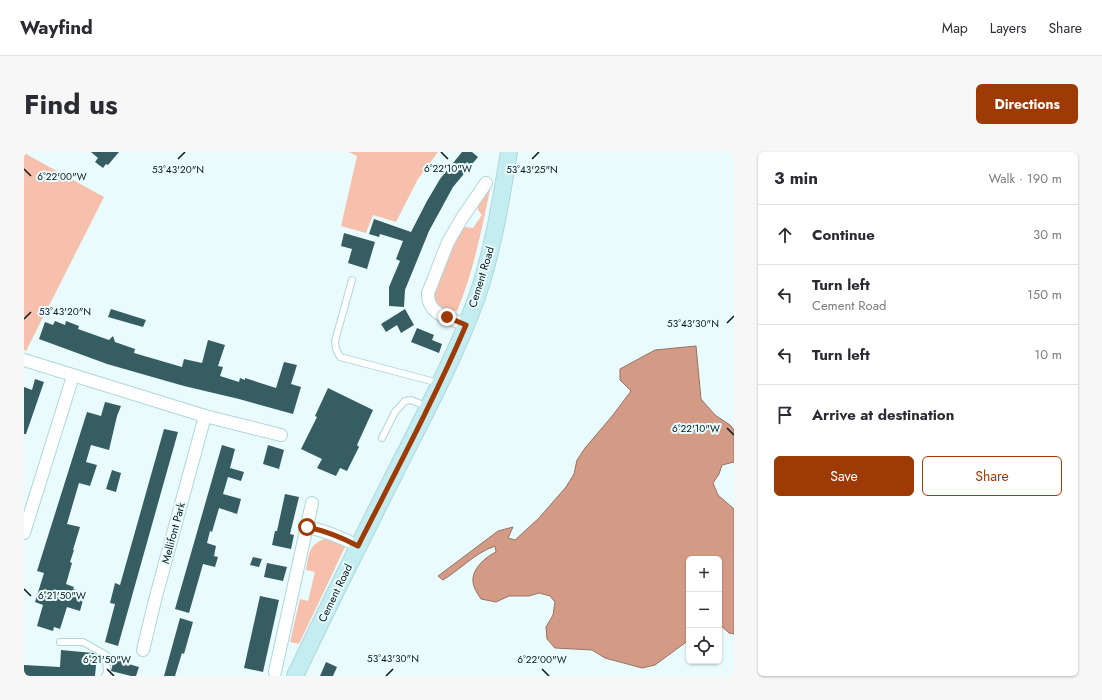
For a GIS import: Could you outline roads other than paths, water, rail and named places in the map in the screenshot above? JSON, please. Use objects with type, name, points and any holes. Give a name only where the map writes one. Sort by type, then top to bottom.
[{"type":"street","name":"Cement Road","points":[[295,676],[428,407],[466,325],[477,295],[488,256],[501,201],[509,152]]},
{"type":"street","points":[[466,325],[434,311],[428,300],[428,293],[448,242],[462,218],[486,183]]},
{"type":"street","points":[[24,360],[205,416],[281,435]]},
{"type":"street","points":[[24,533],[73,376]]},
{"type":"street","name":"Mellifont Park","points":[[143,650],[155,600],[205,416]]},
{"type":"street","points":[[275,672],[312,504]]},
{"type":"street","points":[[307,527],[326,531],[342,537],[358,546]]},
{"type":"lane","points":[[352,280],[335,340],[336,349],[340,357],[439,383]]},
{"type":"lane","points":[[382,438],[395,412],[405,401],[411,400],[428,407]]},
{"type":"lane","points":[[60,642],[83,642],[106,655],[107,674],[105,676]]}]
